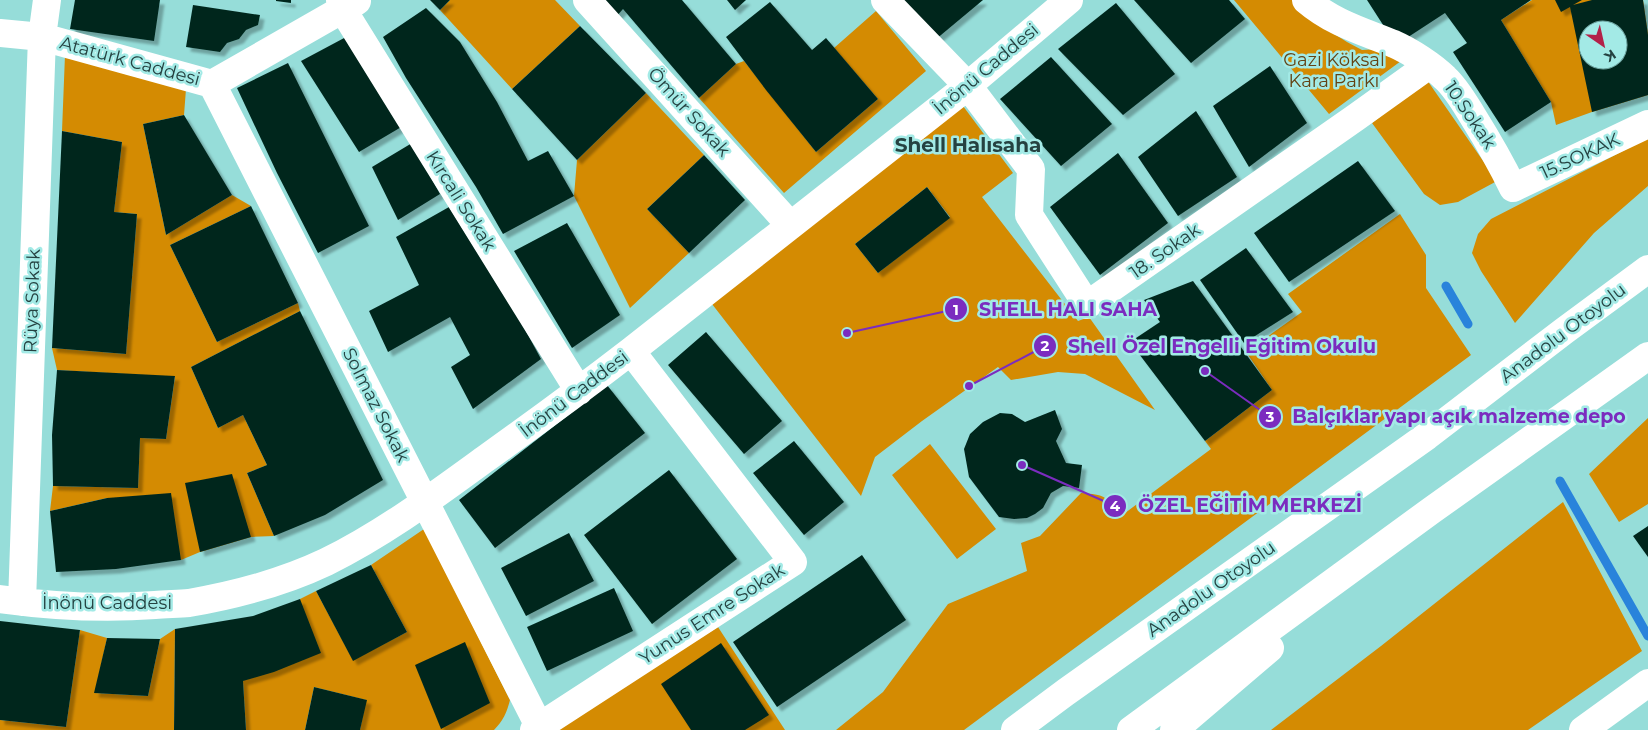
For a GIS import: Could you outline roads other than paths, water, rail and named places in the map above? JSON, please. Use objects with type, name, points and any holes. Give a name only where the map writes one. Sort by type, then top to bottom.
[{"type":"main road","name":"Rüya Sokak","points":[[11,601],[42,37],[47,0]]},
{"type":"main road","name":"Ömür Sokak","points":[[587,0],[790,225]]},
{"type":"main road","points":[[885,0],[968,86]]},
{"type":"main road","name":"İnönü Caddesi","points":[[11,601],[76,606],[133,607],[187,603],[236,593],[285,578],[325,562],[365,541],[425,502],[631,352],[968,86],[1069,0]]},
{"type":"main road","name":"10.Sokak","points":[[1306,0],[1320,12],[1345,25],[1396,45],[1429,65],[1446,79],[1458,92],[1498,156],[1513,188]]},
{"type":"main road","name":"Atatürk Caddesi","points":[[0,33],[42,37],[212,84],[347,3]]},
{"type":"main road","name":"Kırcali Sokak","points":[[347,3],[579,391]]},
{"type":"main road","name":"18. Sokak","points":[[968,86],[1032,169],[1029,215],[1087,305],[1331,136],[1429,65]]},
{"type":"main road","name":"Solmaz Sokak","points":[[212,84],[425,502],[536,728]]},
{"type":"main road","name":"15.SOKAK","points":[[1513,188],[1648,124]]},
{"type":"main road","name":"Anadolu Otoyolu","points":[[1015,730],[1427,436],[1648,269]]},
{"type":"main road","name":"Yunus Emre Sokak","points":[[536,728],[793,562],[631,352]]},
{"type":"main road","points":[[1131,730],[1432,510],[1648,356]]},
{"type":"main road","points":[[1174,730],[1432,510]]},
{"type":"main road","points":[[1593,727],[1648,683]]},
{"type":"waterway","points":[[1446,286],[1468,324]]},
{"type":"waterway","points":[[1560,481],[1648,636]]},
{"type":"place","name":"SHELL HALI SAHA","points":[[847,333]]},
{"type":"place","name":"Balçıklar yapı açık malzeme depo","points":[[1205,371]]},
{"type":"place","name":"Shell Özel Engelli Eğitim Okulu","points":[[969,386]]},
{"type":"place","name":"ÖZEL EĞİTİM MERKEZİ","points":[[1022,465]]},
{"type":"district","name":"Shell Halısaha","points":[[968,145]]},
{"type":"park label","name":"Gazi Köksal Kara Parkı","points":[[1334,70]]}]
